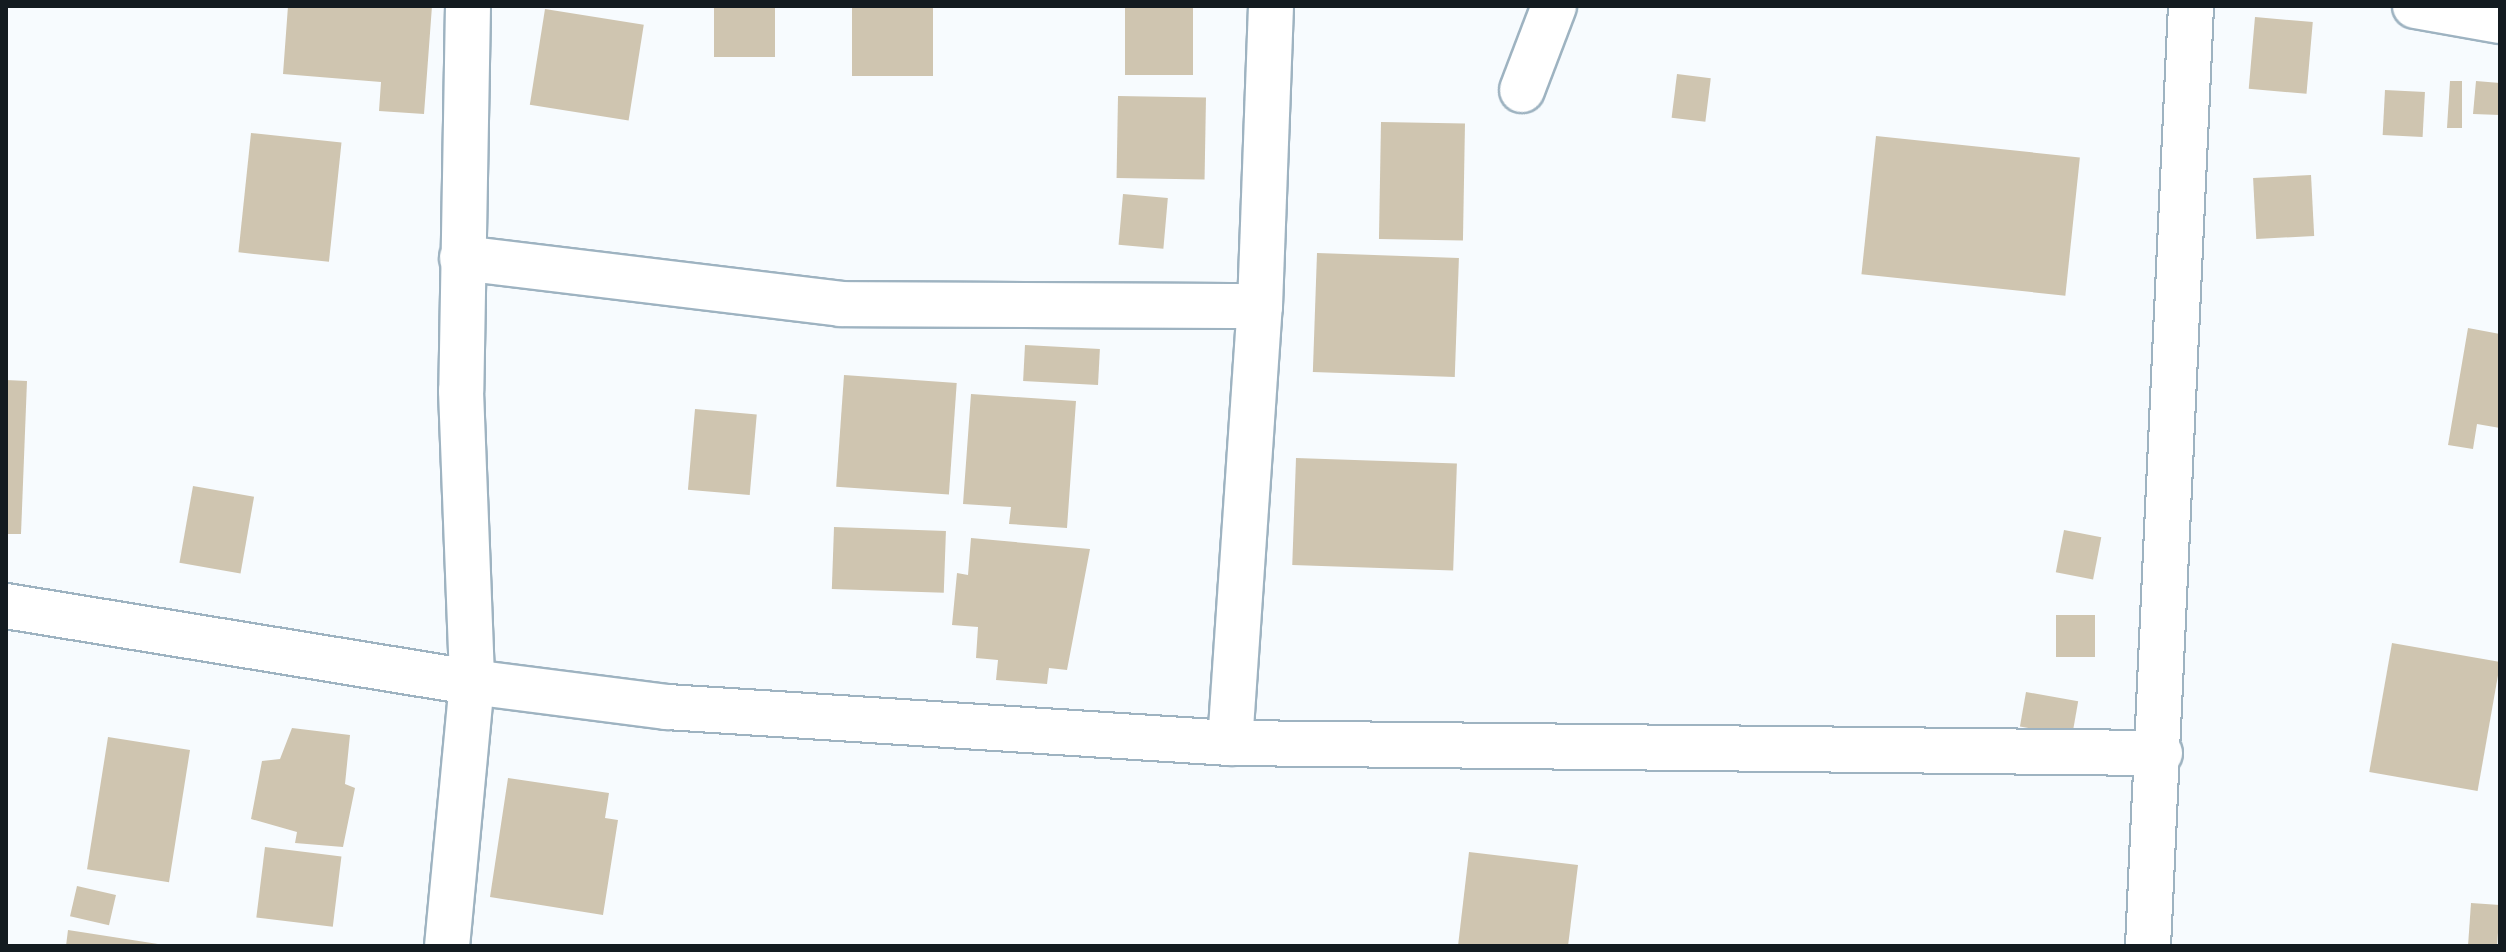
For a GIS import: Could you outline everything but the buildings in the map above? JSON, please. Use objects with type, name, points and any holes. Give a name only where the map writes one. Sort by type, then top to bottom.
[{"type":"street","points":[[447,946],[472,682],[462,258],[468,6]]},
{"type":"street","points":[[1230,743],[1260,306],[1271,6]]},
{"type":"street","points":[[1522,90],[1554,6]]},
{"type":"street","points":[[2148,946],[2160,753],[2191,6]]},
{"type":"street","points":[[2415,6],[2500,21]]},
{"type":"street","points":[[462,258],[840,304],[1260,306]]},
{"type":"street","points":[[6,606],[472,682],[667,707],[1230,743],[2160,753]]}]
